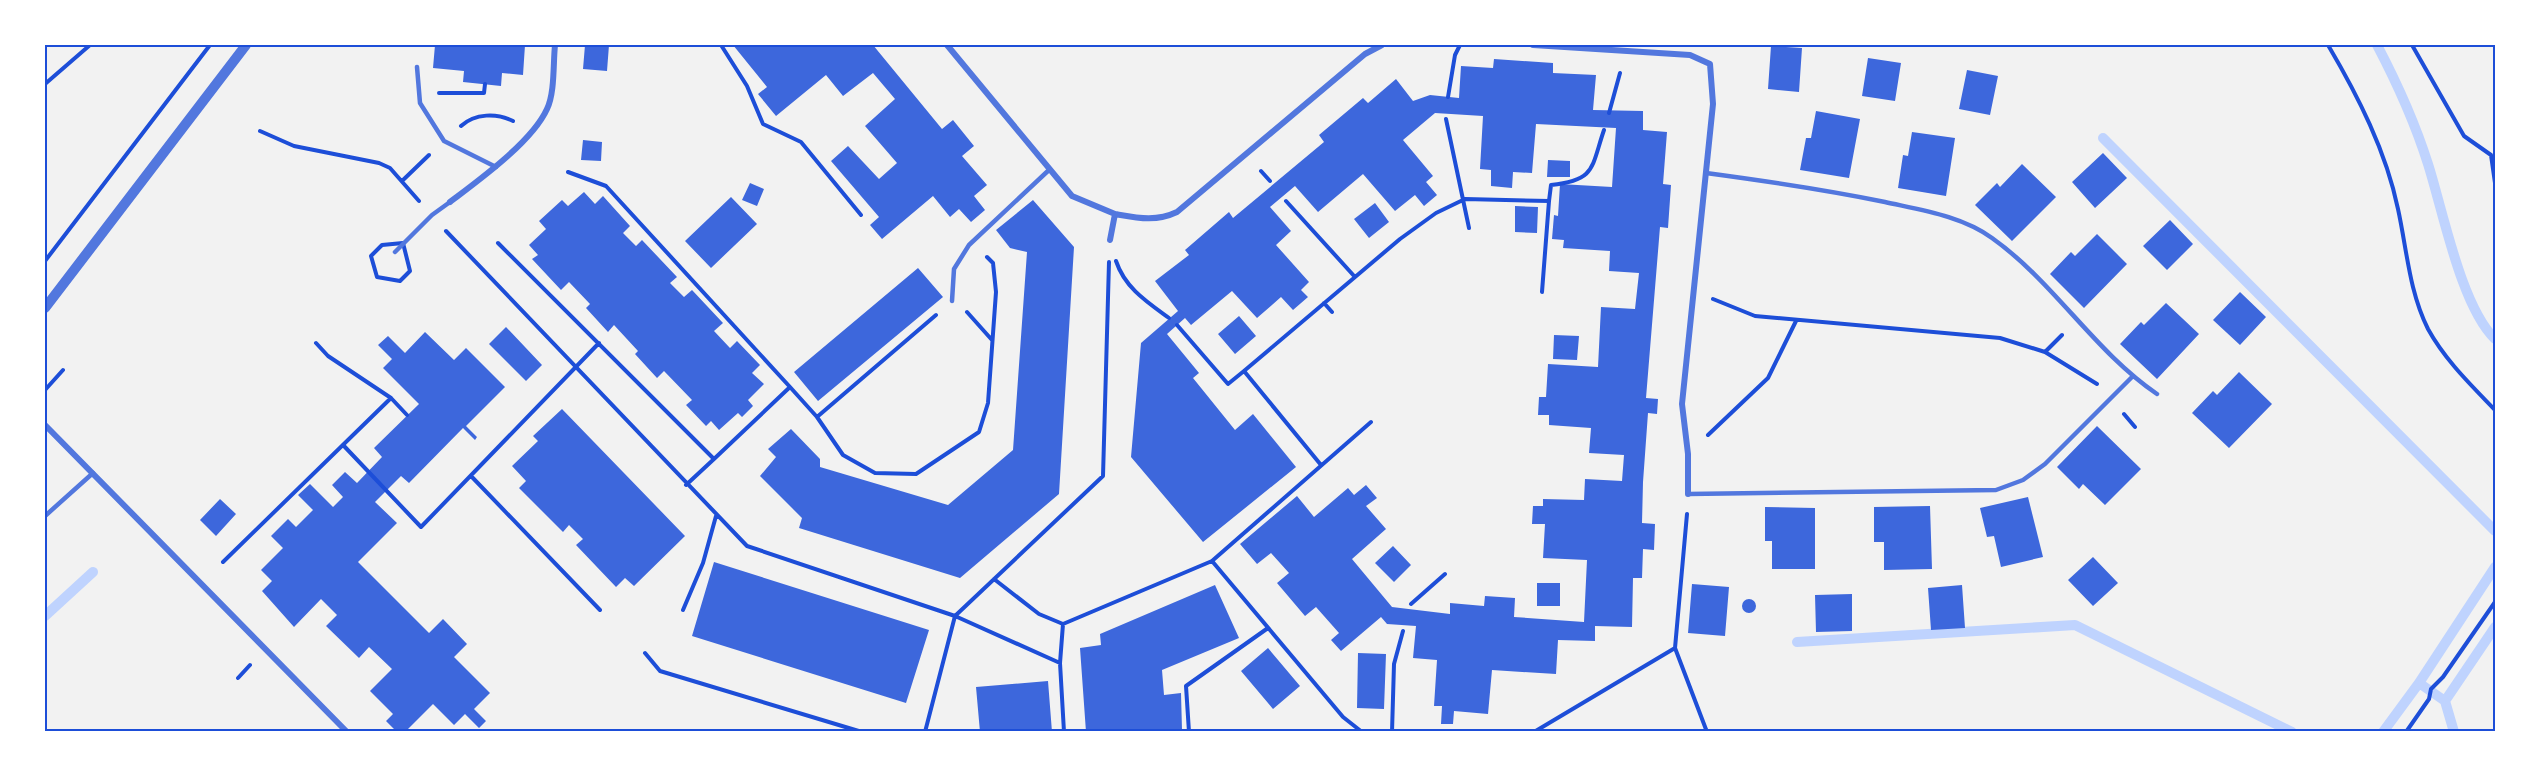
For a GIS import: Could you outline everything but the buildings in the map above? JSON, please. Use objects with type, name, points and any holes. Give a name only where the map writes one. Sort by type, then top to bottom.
[{"type":"street","points":[[45,308],[246,45]]},
{"type":"street","points":[[450,202],[496,167],[536,126],[548,108],[555,45]]},
{"type":"street","points":[[947,45],[1072,196],[1115,214],[1148,220],[1164,218],[1177,212],[1365,54],[1382,45]]},
{"type":"street","points":[[1533,45],[1690,55],[1710,64],[1713,104],[1682,404],[1688,454],[1688,494]]},
{"type":"street","points":[[1110,240],[1115,214]]},
{"type":"street","points":[[45,425],[347,732]]},
{"type":"lane","points":[[417,67],[420,103],[444,141],[496,167]]},
{"type":"lane","points":[[952,301],[954,269],[969,245],[1050,169]]},
{"type":"lane","points":[[1706,173],[1812,188],[1919,209],[1964,223],[1991,237],[2020,260],[2132,377],[2157,394]]},
{"type":"lane","points":[[395,252],[432,215],[450,202]]},
{"type":"lane","points":[[1688,494],[1996,490],[2023,480],[2044,464],[2132,377]]},
{"type":"lane","points":[[45,516],[93,473]]},
{"type":"path","points":[[45,84],[90,45]]},
{"type":"path","points":[[45,261],[210,45]]},
{"type":"path","points":[[721,45],[747,86],[763,124],[801,141],[861,215]]},
{"type":"path","points":[[1448,97],[1455,54],[1460,45]]},
{"type":"path","points":[[2328,45],[2360,104],[2384,159],[2398,208],[2410,276],[2428,329],[2442,352],[2495,410]]},
{"type":"path","points":[[2412,45],[2464,136],[2491,155],[2495,183]]},
{"type":"path","points":[[1609,112],[1626,52]]},
{"type":"path","points":[[420,103],[435,93],[484,93],[484,84]]},
{"type":"path","points":[[1446,119],[1470,228]]},
{"type":"path","points":[[1542,292],[1551,185],[1577,182],[1591,170],[1604,130]]},
{"type":"path","points":[[260,131],[294,146],[379,163],[390,168],[402,182]]},
{"type":"path","points":[[2491,155],[2495,151]]},
{"type":"path","points":[[1259,169],[1270,181]]},
{"type":"path","points":[[568,172],[606,186],[817,417],[843,455],[875,473],[916,474],[979,432],[988,403],[996,292],[993,263],[969,245]]},
{"type":"path","points":[[1177,325],[1228,384],[1400,238],[1436,213],[1465,199],[1549,201]]},
{"type":"path","points":[[1286,201],[1354,277]]},
{"type":"path","points":[[1110,240],[1120,273],[1136,293],[1169,318]]},
{"type":"path","points":[[925,732],[955,616],[1103,476],[1110,240]]},
{"type":"path","points":[[498,243],[714,459]]},
{"type":"path","points":[[474,262],[747,546],[955,616],[1060,663]]},
{"type":"path","points":[[1692,297],[1709,298],[1755,316],[2000,338],[2045,351],[2083,373],[2136,427]]},
{"type":"path","points":[[817,417],[952,301],[960,304],[993,340]]},
{"type":"path","points":[[1324,303],[1332,312]]},
{"type":"path","points":[[2045,351],[2066,330],[2067,311]]},
{"type":"path","points":[[1688,454],[1768,378],[1796,321]]},
{"type":"path","points":[[316,343],[328,356],[391,398],[407,415]]},
{"type":"path","points":[[344,446],[421,527],[599,343]]},
{"type":"path","points":[[45,390],[63,370]]},
{"type":"path","points":[[1244,371],[1321,465]]},
{"type":"path","points":[[686,485],[790,387]]},
{"type":"path","points":[[223,562],[391,398]]},
{"type":"path","points":[[994,579],[1039,614],[1064,624],[1212,561],[1371,422]]},
{"type":"path","points":[[471,477],[600,610]]},
{"type":"path","points":[[1688,494],[1675,648],[1707,732]]},
{"type":"path","points":[[683,610],[703,563],[716,516]]},
{"type":"path","points":[[1212,561],[1343,717],[1362,732]]},
{"type":"path","points":[[1411,604],[1445,574]]},
{"type":"path","points":[[2406,732],[2429,699],[2431,689],[2443,677],[2495,602]]},
{"type":"path","points":[[1064,624],[1060,663],[1064,732]]},
{"type":"path","points":[[1189,732],[1186,686],[1268,628]]},
{"type":"path","points":[[1392,732],[1394,664],[1403,631]]},
{"type":"path","points":[[1534,732],[1675,648]]},
{"type":"path","points":[[645,653],[660,671],[862,732]]},
{"type":"path","points":[[238,678],[250,665]]},
{"type":"waterway","points":[[2377,45],[2405,103],[2423,149],[2463,282],[2483,324],[2495,339]]},
{"type":"waterway","points":[[2103,138],[2495,531]]},
{"type":"waterway","points":[[2454,732],[2445,701],[2419,683],[2495,567]]},
{"type":"waterway","points":[[45,616],[93,572]]},
{"type":"waterway","points":[[1797,642],[2075,625],[2292,732]]},
{"type":"waterway","points":[[2445,701],[2495,627]]},
{"type":"waterway","points":[[2383,732],[2419,683]]}]
